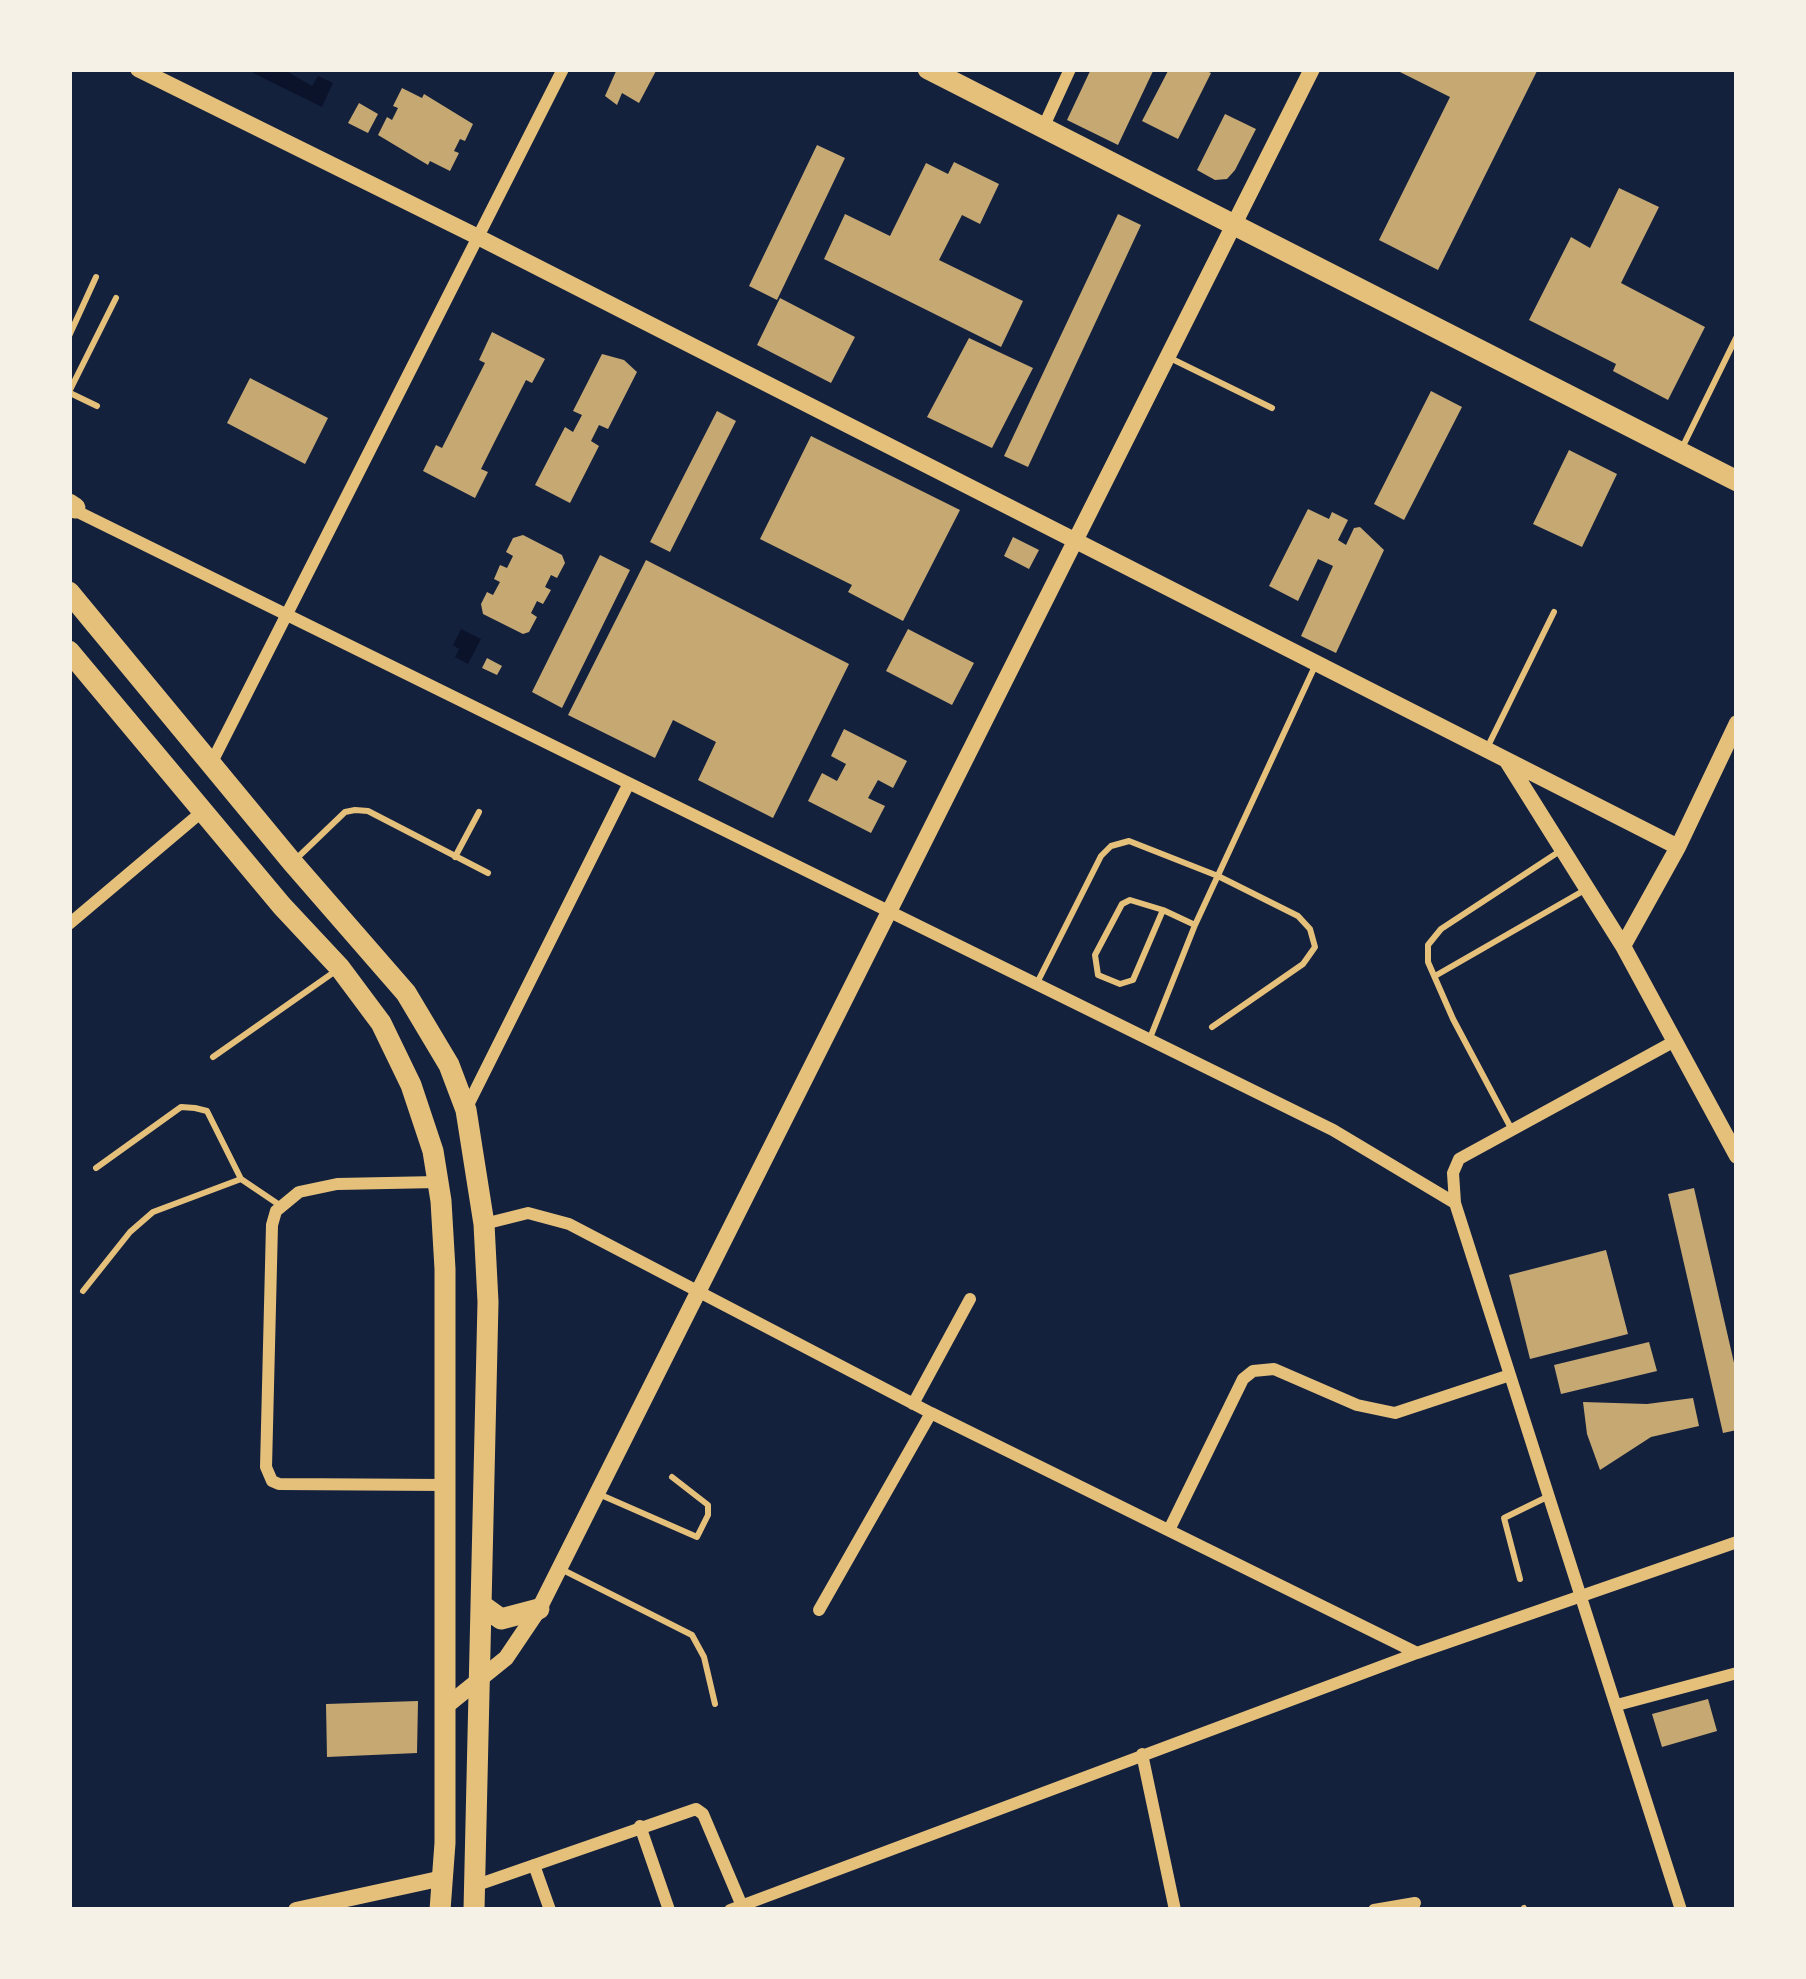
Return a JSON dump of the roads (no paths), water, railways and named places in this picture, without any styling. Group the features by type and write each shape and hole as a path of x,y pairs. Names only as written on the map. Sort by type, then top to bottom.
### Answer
{"main road":[{"path":"928,69 1737,481"},
{"path":"69,592 406,993 441,1048 466,1110 484,1224 488,1316 474,1910"},
{"path":"69,651 282,906 340,968 396,1050 424,1120 438,1182 445,1269 440,1910"},
{"path":"483,1606 501,1619 539,1609"}],"street":[{"path":"138,69 1678,847"},
{"path":"212,762 563,69"},
{"path":"1043,128 1070,69"},
{"path":"444,1708 517,1646 539,1609 1312,69"},
{"path":"71,507 885,913 1333,1130 1455,1203"},
{"path":"1623,946 1678,847 1737,723"},
{"path":"1506,760 1623,946 1737,1156"},
{"path":"466,1110 628,785"},
{"path":"69,924 204,810"},
{"path":"1673,1042 1459,1159 1453,1173 1455,1203 1681,1910"},
{"path":"438,1182 337,1184 298,1192 281,1206 272,1225 269,1476 279,1484 445,1484"},
{"path":"484,1224 514,1214 538,1214 613,1245 913,1404 1417,1652"},
{"path":"913,1404 970,1299"},
{"path":"1168,1530 1243,1379 1253,1371 1274,1369 1357,1405 1395,1413 1510,1375"},
{"path":"819,1610 931,1412"},
{"path":"477,1886 692,1809 700,1810 736,1908 1417,1652 1737,1542"},
{"path":"1617,1705 1737,1673"},
{"path":"1142,1754 1175,1910"},
{"path":"640,1826 669,1910"},
{"path":"534,1865 550,1910"},
{"path":"296,1910 443,1878"},
{"path":"1374,1910 1415,1903"}],"lane":[{"path":"69,336 96,277"},
{"path":"98,406 70,392 116,298"},
{"path":"1680,452 1737,336"},
{"path":"1167,356 1272,408"},
{"path":"1486,750 1554,612"},
{"path":"1149,1041 1195,925 1317,663"},
{"path":"292,862 345,812 355,810 368,812 488,873"},
{"path":"455,856 479,812"},
{"path":"1035,986 1101,856 1111,846 1129,841 1218,876 1298,916 1310,929 1315,947 1303,964 1212,1027"},
{"path":"1512,1131 1453,1019 1428,962 1428,945 1442,929 1560,850"},
{"path":"1435,976 1585,889"},
{"path":"1163,910 1133,980 1120,984 1098,974 1095,955 1123,904 1139,901 1163,910 1195,925"},
{"path":"213,1057 340,968"},
{"path":"96,1168 181,1107 195,1108 207,1112 242,1179 281,1206"},
{"path":"83,1291 130,1232 153,1212 242,1179"},
{"path":"598,1493 697,1537 708,1505 672,1478"},
{"path":"1520,1580 1504,1518 1549,1496"},
{"path":"560,1568 692,1635 701,1647 715,1704"}],"water":[{"path":"255,69 283,69 312,86 318,76 333,83 322,107 253,73"},
{"path":"461,629 481,639 468,664 455,657 459,649 453,645"}]}
